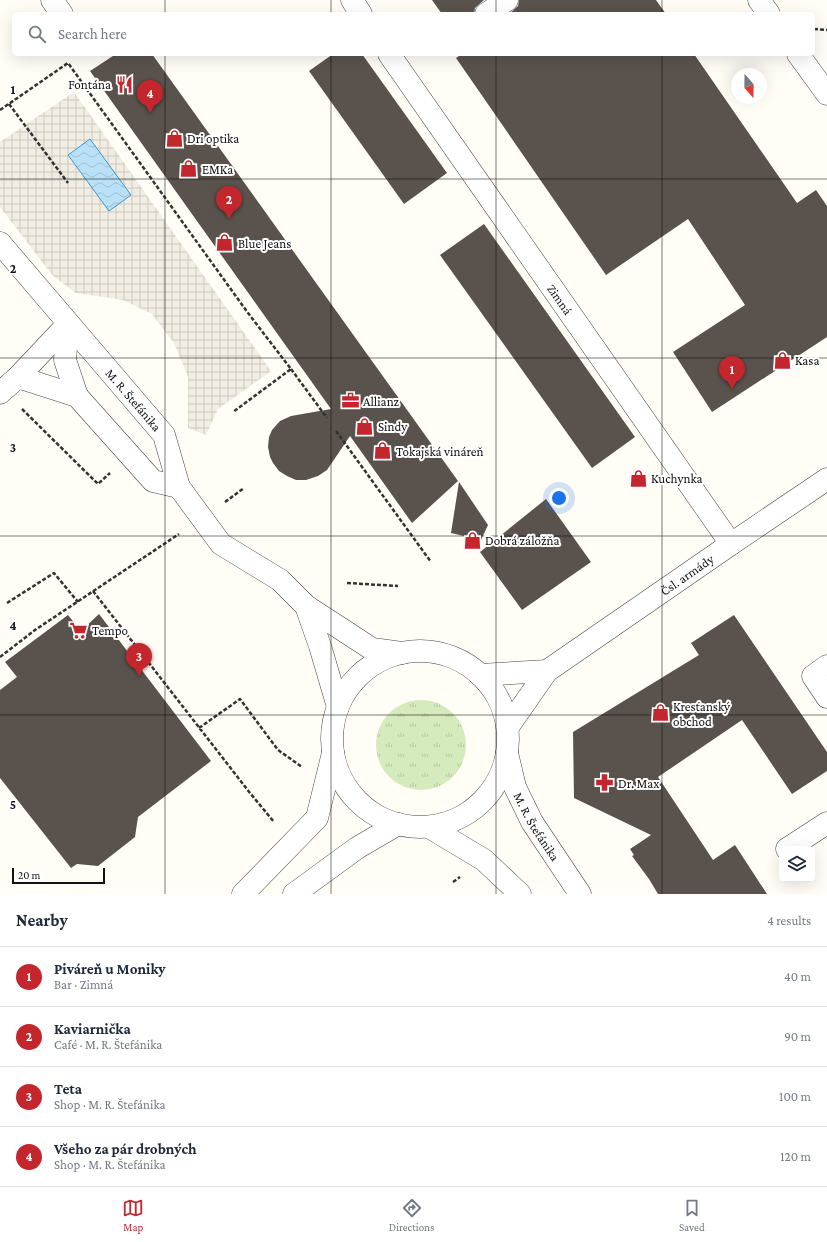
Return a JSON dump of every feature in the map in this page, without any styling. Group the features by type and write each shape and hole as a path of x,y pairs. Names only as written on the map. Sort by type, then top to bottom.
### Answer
{"street":[{"path":"52,0 61,12"},
{"path":"352,0 360,12"},
{"path":"489,12 507,0"},
{"path":"759,0 768,12"},
{"name":"Zimná","path":"390,56 731,544"},
{"path":"799,56 827,94"},
{"name":"M. R. Štefánika","path":"0,243 164,435 179,487 221,544 280,580 306,606"},
{"path":"7,387 68,324"},
{"path":"68,324 65,360 77,396 153,481 179,487"},
{"path":"7,387 77,396"},
{"name":"Čsl. armády","path":"547,671 731,544 827,480"},
{"path":"306,606 372,649 402,653 428,651 448,655 466,663 480,675 494,691 505,714 508,727 507,752 502,771 490,794 476,808 460,818 448,823 429,827 410,827 392,823 369,812 359,803 344,785 335,764 332,729 338,707 346,692 356,678 377,662 402,653"},
{"path":"306,606 320,646 338,707"},
{"path":"827,666 813,676 827,697"},
{"path":"480,675 547,671"},
{"path":"508,727 547,671"},
{"name":"M. R. Štefánika","path":"507,752 515,787 532,822 580,894"},
{"path":"243,894 317,818 333,753"},
{"path":"792,846 827,823"},
{"path":"294,894 357,848 398,824"},
{"path":"429,827 484,860 520,894"}],"path":[{"path":"815,29 827,30"},
{"path":"0,110 68,63 248,313 327,418"},
{"path":"9,104 68,183"},
{"path":"233,412 291,369"},
{"path":"7,387 35,422 98,484"},
{"path":"336,431 431,562"},
{"path":"223,504 244,488"},
{"path":"0,657 35,630 183,531"},
{"path":"7,603 54,573 78,602"},
{"path":"347,583 398,586"},
{"path":"93,591 276,825"},
{"path":"199,728 240,699 278,750 306,770"}],"green space":[{"path":"421,700 438,703 453,713 463,728 466,745 463,762 453,777 438,787 421,790 404,787 389,777 379,762 376,745 379,728 389,713 404,703"}],"shaded area":[{"path":"74,92 271,371 218,409 206,435 188,428 188,377 174,343 152,314 123,300 76,293 53,276 0,207 0,142"}],"water":[{"path":"90,139 131,195 109,211 68,155"}],"building":[{"path":"432,0 484,0 475,8 474,12 441,12"},
{"path":"519,0 656,0 665,12 511,12 518,6"},
{"path":"113,56 153,56 458,481 412,523 350,436 327,470 318,476 306,480 296,480 279,471 273,463 268,447 269,437 272,430 280,421 291,416 331,409 90,71"},
{"path":"330,56 363,56 447,173 404,204 309,71"},
{"path":"459,56 695,56 797,203 816,190 827,206 827,337 712,412 673,352 745,305 688,219 606,275 456,58"},
{"path":"484,224 635,437 592,468 440,255"},
{"path":"459,482 488,525 481,540 451,533"},
{"path":"546,499 591,562 522,610 480,552"},
{"path":"99,614 211,761 138,817 135,837 98,866 77,864 71,868 0,778 0,690 17,677 5,662 68,615 81,631"},
{"path":"734,615 827,752 827,771 792,794 742,720 658,777 713,860 735,845 767,894 658,894 632,856 634,855 630,849 651,835 574,798 573,732 699,655 691,643"}],"place":[{"name":"Fontána","path":"124,84"},
{"name":"Všeho za pár drobných","path":"150,113"},
{"name":"Dri optika","path":"174,138"},
{"name":"EMKa","path":"189,169"},
{"name":"Kaviarnička","path":"229,219"},
{"name":"Blue Jeans","path":"225,243"},
{"name":"Kasa","path":"782,360"},
{"name":"Piváreň u Moniky","path":"732,389"},
{"name":"Allianz","path":"350,401"},
{"name":"Sindy","path":"365,426"},
{"name":"Tokajská vináreň","path":"383,451"},
{"name":"Kuchynka","path":"638,478"},
{"name":"Dobrá záložňa","path":"472,540"},
{"name":"Tempo","path":"79,630"},
{"name":"Teta","path":"139,676"},
{"name":"Kresťanský obchod","path":"660,713"},
{"name":"Dr. Max","path":"605,783"}]}
